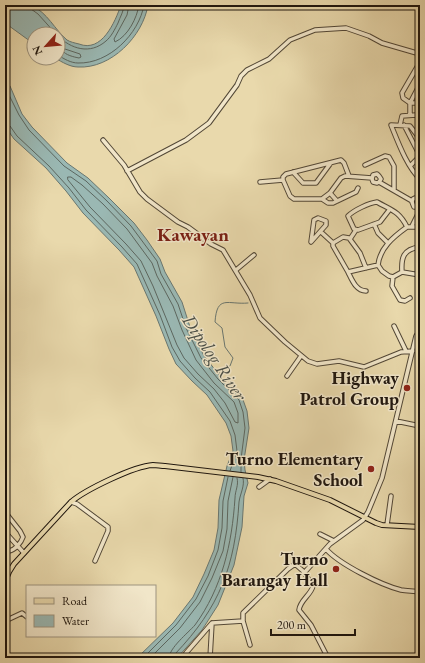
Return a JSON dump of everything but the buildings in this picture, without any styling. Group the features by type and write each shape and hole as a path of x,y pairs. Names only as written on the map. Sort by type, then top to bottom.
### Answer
{"main road":[{"path":"5,621 5,588 9,572 24,553 71,502 78,495 90,488 152,465 270,479 330,500 376,523 420,527"}],"street":[{"path":"127,171 186,140 209,123 237,85 241,76 247,70 269,59 290,40 314,30 346,28 369,36 382,43 420,54"},
{"path":"420,62 402,93 403,98 410,103 420,103"},
{"path":"410,115 410,103 420,84"},
{"path":"410,166 420,156 402,125 401,117 418,115 420,117"},
{"path":"420,139 410,126 391,125 410,166 420,179"},
{"path":"103,140 124,165 140,192 147,199 178,222 188,227 211,244 223,250 250,295 260,318 301,356 313,364 339,361 364,367 406,351 413,351"},
{"path":"365,165 385,156 389,157 394,166 394,190"},
{"path":"283,180 284,176 293,172 342,161 349,176"},
{"path":"293,172 303,183 314,184 318,181 330,164"},
{"path":"322,199 330,193 341,178 349,176 372,178 374,175 378,175 381,179 379,182"},
{"path":"372,178 374,183 379,182 412,201 412,205 414,207 420,205"},
{"path":"260,182 283,180"},
{"path":"283,180 290,196 294,199 322,199 330,203 356,192 358,188"},
{"path":"330,193 337,201"},
{"path":"412,201 415,198 420,200"},
{"path":"356,230 348,216 350,213 374,202 390,209 402,217 407,227"},
{"path":"350,239 356,230 374,224 382,219 390,209"},
{"path":"412,226 420,210"},
{"path":"318,218 324,219 326,222 321,232 311,242 314,220 318,218"},
{"path":"374,224 378,234 388,243"},
{"path":"420,228 412,226 407,227 388,243 380,253 378,265 386,275 393,277 402,272 420,275"},
{"path":"321,232 333,243 357,288 366,291"},
{"path":"333,243 346,237 350,239 360,253 366,268"},
{"path":"402,272 401,263 403,256 413,248 420,247"},
{"path":"236,270 254,255"},
{"path":"348,272 378,265"},
{"path":"393,277 392,286 400,300 405,301 410,298"},
{"path":"394,326 406,351"},
{"path":"304,573 326,548 366,518 382,478 416,336 420,330"},
{"path":"287,376 301,356"},
{"path":"396,421 420,426"},
{"path":"259,487 270,479"},
{"path":"388,525 391,496"},
{"path":"71,502 77,504 108,527 108,531 95,561"},
{"path":"5,512 22,534 22,540 12,551 5,548"},
{"path":"5,532 24,553"},
{"path":"320,534 334,541"},
{"path":"326,548 342,562 376,580 402,590 420,592"},
{"path":"250,645 243,622 243,613 292,565 297,565 314,587 299,606 298,610 311,625 328,658"},
{"path":"5,621 22,613 26,616"},
{"path":"186,653 212,623 243,622"},
{"path":"210,658 212,623"}],"water":[{"path":"23,4 30,5 42,12 55,26 26,26 26,38 5,23 5,5"},
{"path":"121,5 148,5 140,28 124,48 102,63 78,67 66,64 66,39 87,46 94,44 101,40 111,27"},
{"path":"5,80 10,86 22,114 32,127 67,163 88,178 109,198 134,223 147,240 160,259 165,272 182,302 190,327 204,356 221,377 242,397 247,411 249,428 244,460 248,483 244,496 242,527 234,565 218,605 202,630 177,658 137,658 173,623 193,597 204,574 214,550 218,528 219,500 227,466 233,451 231,436 226,423 207,395 176,364 134,267 83,213 46,168 14,139 5,126"}],"waterway":[{"name":"Dipolog River","path":"218,374 230,366 233,358 225,347 222,328 215,322 218,308 221,304 225,303 248,303"}],"place":[{"name":"Highway Patrol Group","path":"407,388"},
{"name":"Turno Elementary School","path":"371,469"},
{"name":"Turno Barangay Hall","path":"336,569"}],"district":[{"name":"Kawayan","path":"193,234"}]}
